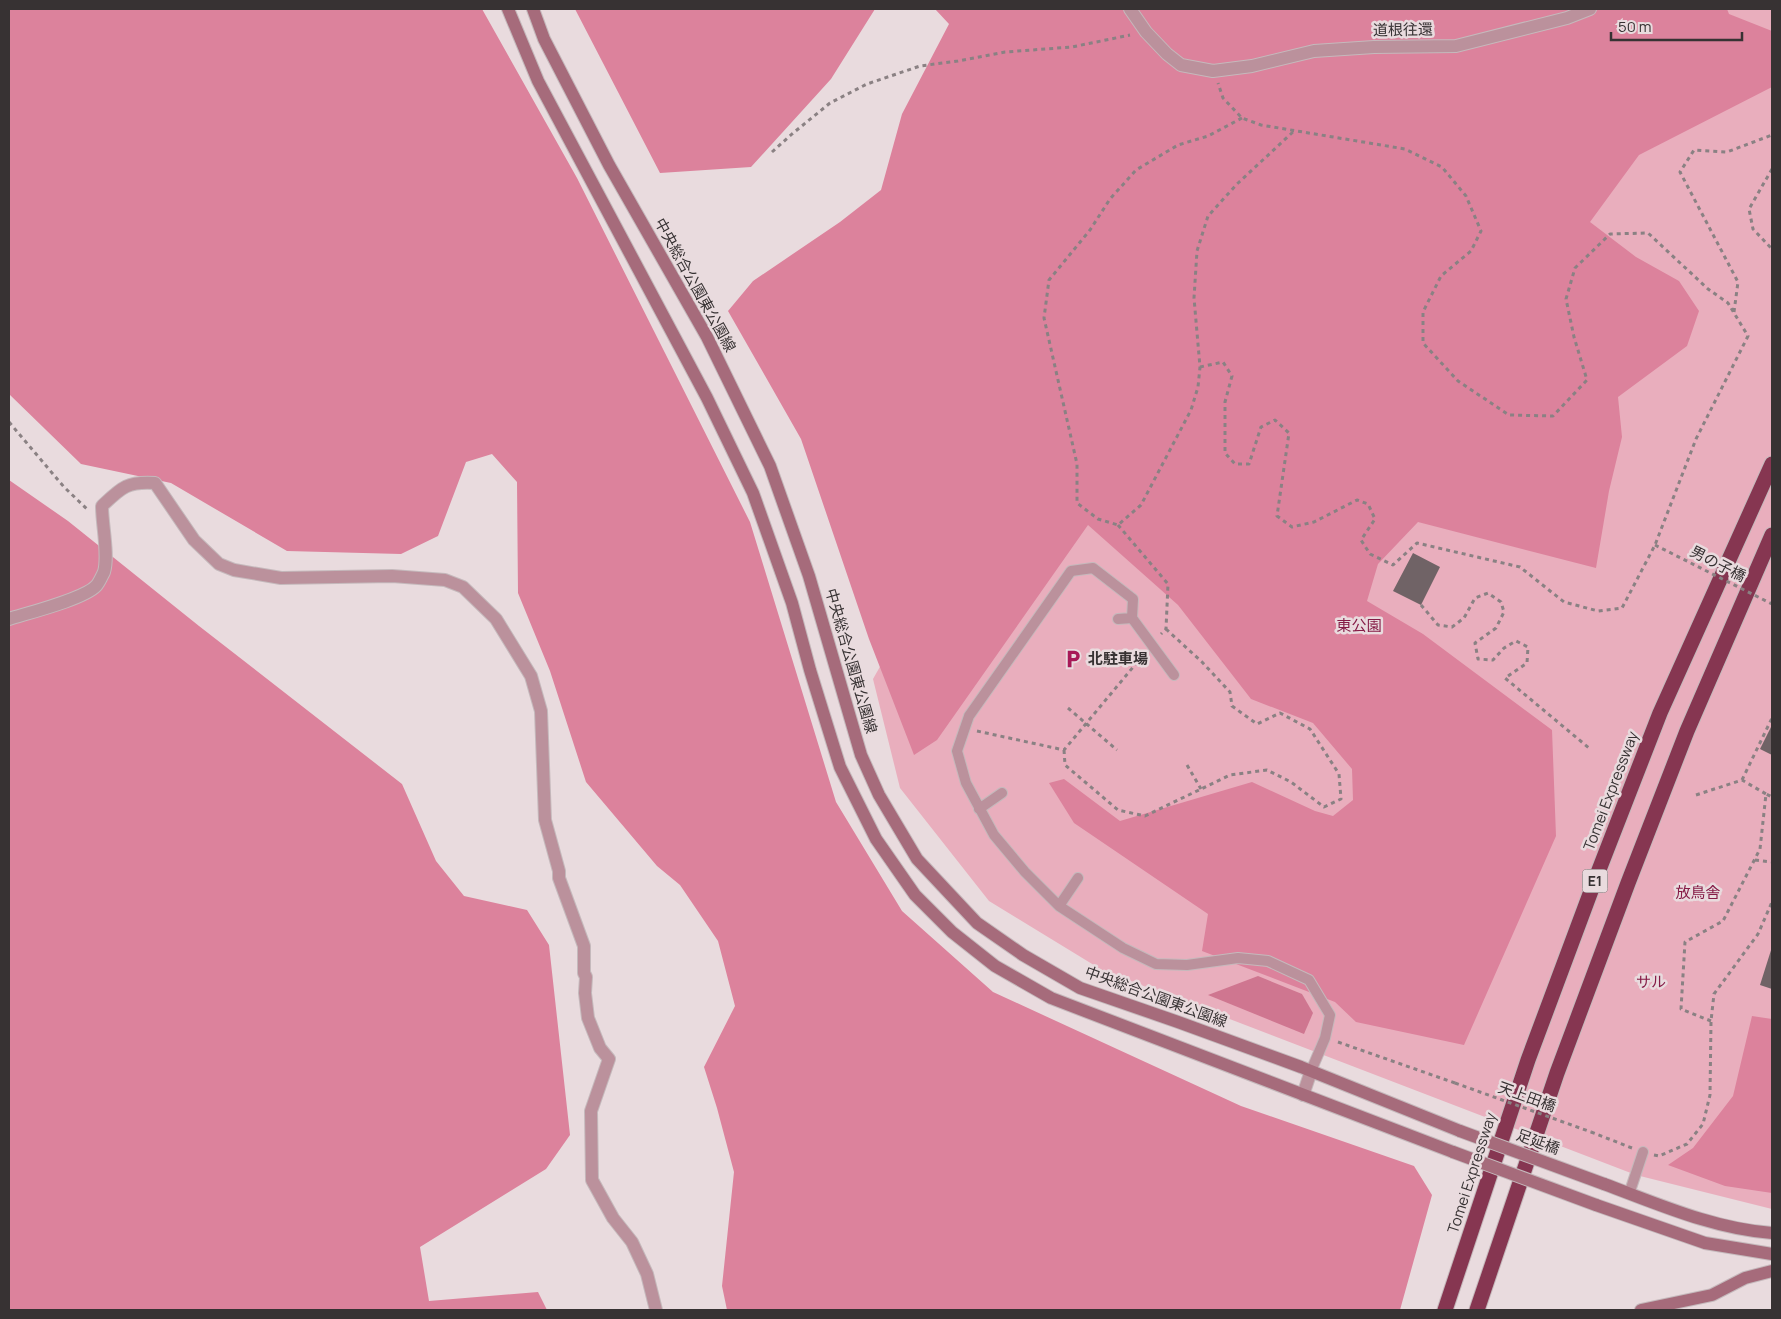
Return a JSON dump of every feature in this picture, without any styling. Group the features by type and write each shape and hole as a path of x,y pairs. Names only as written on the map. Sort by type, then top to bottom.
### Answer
{"highway":[{"name":"Tomei Expressway","path":"1445,1310 1528,1060 1597,875 1660,713 1772,464"},
{"name":"E1","path":"1477,1310 1557,1073 1624,892 1687,731 1772,535"}],"street":[{"path":"508,9 538,81 707,398 753,494 792,603 810,670 840,767 876,839 915,895 952,932 995,966 1051,998 1657,1228 1705,1243 1772,1254"},
{"name":"中央総合公園東公園線","path":"534,9 544,39 583,115 609,165 707,337 770,466 809,576 861,756 879,795 917,859 977,923 1023,955 1080,988 1178,1022 1366,1093"},
{"path":"1130,9 1146,32"},
{"name":"道根往還","path":"1146,32 1167,54 1181,65 1213,71 1252,66 1314,51 1374,46 1456,46 1567,18 1590,9"},
{"path":"9,618 67,601 96,586 104,571 105,542 102,506 121,488 139,482 154,483 194,540 219,564 234,570 281,578 392,576 445,580 463,587 496,619 531,676 541,711 544,820 559,871 559,878 584,946 585,993 588,1018 600,1048 609,1059 591,1111 592,1180 613,1218 632,1242 647,1274 656,1310"},
{"path":"1303,1095 1311,1071"},
{"name":"足延橋","path":"1366,1093 1460,1131 1630,1194"},
{"path":"1630,1194 1682,1214 1717,1223 1772,1233"},
{"path":"1641,1310 1712,1296 1745,1278 1772,1271"}],"lane":[{"path":"1174,675 1132,618 1133,599 1093,568 1071,571 968,716 958,751 966,783 979,809 1000,843 1025,872 1059,906 1123,948 1156,964 1187,965 1238,958 1268,961 1309,980 1330,1015 1325,1038 1311,1071"},
{"path":"1118,619 1132,618"},
{"path":"979,809 1002,793"},
{"path":"1059,906 1078,878"},
{"path":"1630,1194 1643,1152"}],"path":[{"path":"772,152 830,103 866,84 920,66 958,62 1006,52 1072,47 1146,32"},
{"path":"1200,367 1223,362 1232,376 1225,402 1225,453 1235,464 1250,464 1261,427 1275,420 1289,433 1277,516 1292,527 1314,522 1357,500 1368,504 1375,519 1361,540 1370,554 1393,565 1417,543 1520,567 1564,602 1598,611 1622,608 1654,545 1696,440 1748,336 1728,303 1708,289 1648,233 1610,234 1575,268 1566,299 1574,337 1588,380 1553,416 1509,415 1458,382 1423,343 1424,312 1441,276 1471,251 1481,231 1466,196 1442,167 1405,150 1262,125 1242,118 1223,98 1213,71"},
{"path":"1166,629 1202,662 1230,692 1232,706 1257,724 1280,713 1310,729 1339,774 1341,798 1324,807 1291,782 1267,770 1230,775 1145,816 1118,810 1065,765 1064,750 1166,629 1168,584 1118,525 1098,519 1077,503 1077,464 1044,318 1050,280 1090,230 1110,199 1136,170 1178,145 1208,136 1242,118"},
{"path":"1118,525 1141,505 1191,410 1198,387 1200,367 1194,298 1197,251 1208,216 1238,184 1294,131"},
{"path":"1734,313 1738,282 1680,172 1694,150 1727,152 1772,136"},
{"path":"1772,169 1749,210 1753,229 1772,249"},
{"path":"9,422 64,487 102,523"},
{"name":"男の子橋","path":"1654,545 1772,604"},
{"path":"1421,605 1438,625 1452,627 1464,618 1475,598 1488,594 1501,602 1504,612 1496,628 1475,643 1478,659 1493,660 1504,648 1516,641 1528,647 1527,663 1505,678 1588,748"},
{"path":"1068,708 1117,750"},
{"path":"1696,795 1742,780 1772,718"},
{"path":"965,728 1064,750"},
{"path":"1186,765 1201,790"},
{"path":"1742,780 1772,796"},
{"path":"1710,1020 1680,1009 1685,942 1723,922 1760,849 1766,794"},
{"path":"1755,860 1772,862"},
{"name":"天上田橋","path":"1325,1038 1455,1083 1643,1152 1659,1156 1687,1144 1703,1124 1710,1095 1710,1020 1714,994 1758,934 1772,902"}],"green space":[{"path":"9,9 482,9 577,178 750,522 836,802 902,911 993,992 1241,1106 1414,1166 1432,1195 1400,1310 727,1310 722,1286 734,1172 704,1067 735,1006 718,941 680,885 657,866 586,782 550,671 518,593 517,482 492,454 466,462 438,536 401,554 287,551 171,483 81,464 9,394"},
{"path":"575,9 875,9 831,79 751,167 660,173"},
{"path":"935,9 1727,9 1729,14 1772,31 1772,87 1639,155 1590,222 1636,257 1679,281 1699,311 1687,346 1618,397 1622,437 1609,491 1596,568 1418,522 1378,564 1367,601 1423,634 1552,730 1556,836 1464,1045 1356,1022 1335,1002 1202,951 1208,914 1074,823 1049,783 1064,779 1120,821 1252,782 1315,811 1333,816 1353,800 1352,769 1313,723 1251,699 1178,605 1088,525 937,740 914,755 869,639 801,439 728,311 753,281 840,222 881,190 902,114 949,24"},
{"name":"東公園","path":"1037,9 1772,9 1772,1209 1636,1175 1102,970 989,901 900,788 873,679 958,529"},
{"path":"9,480 68,521 402,784 436,861 464,896 527,910 549,945 570,1135 546,1169 420,1247 429,1301 538,1292 547,1310 9,1310"},
{"path":"1752,1016 1772,1019 1772,1193 1725,1186 1668,1165 1693,1148 1733,1096"}],"shaded area":[{"path":"1258,976 1302,994 1313,1013 1304,1034 1208,995"}],"building":[{"path":"1413,553 1440,567 1421,605 1393,591"},
{"path":"1772,725 1772,755 1760,749"},
{"path":"1772,947 1772,989 1760,985"}],"place":[{"name":"北駐車場","path":"1073,659"}],"park label":[{"name":"放鳥舎","path":"1698,893"},
{"name":"サル","path":"1651,982"}]}
